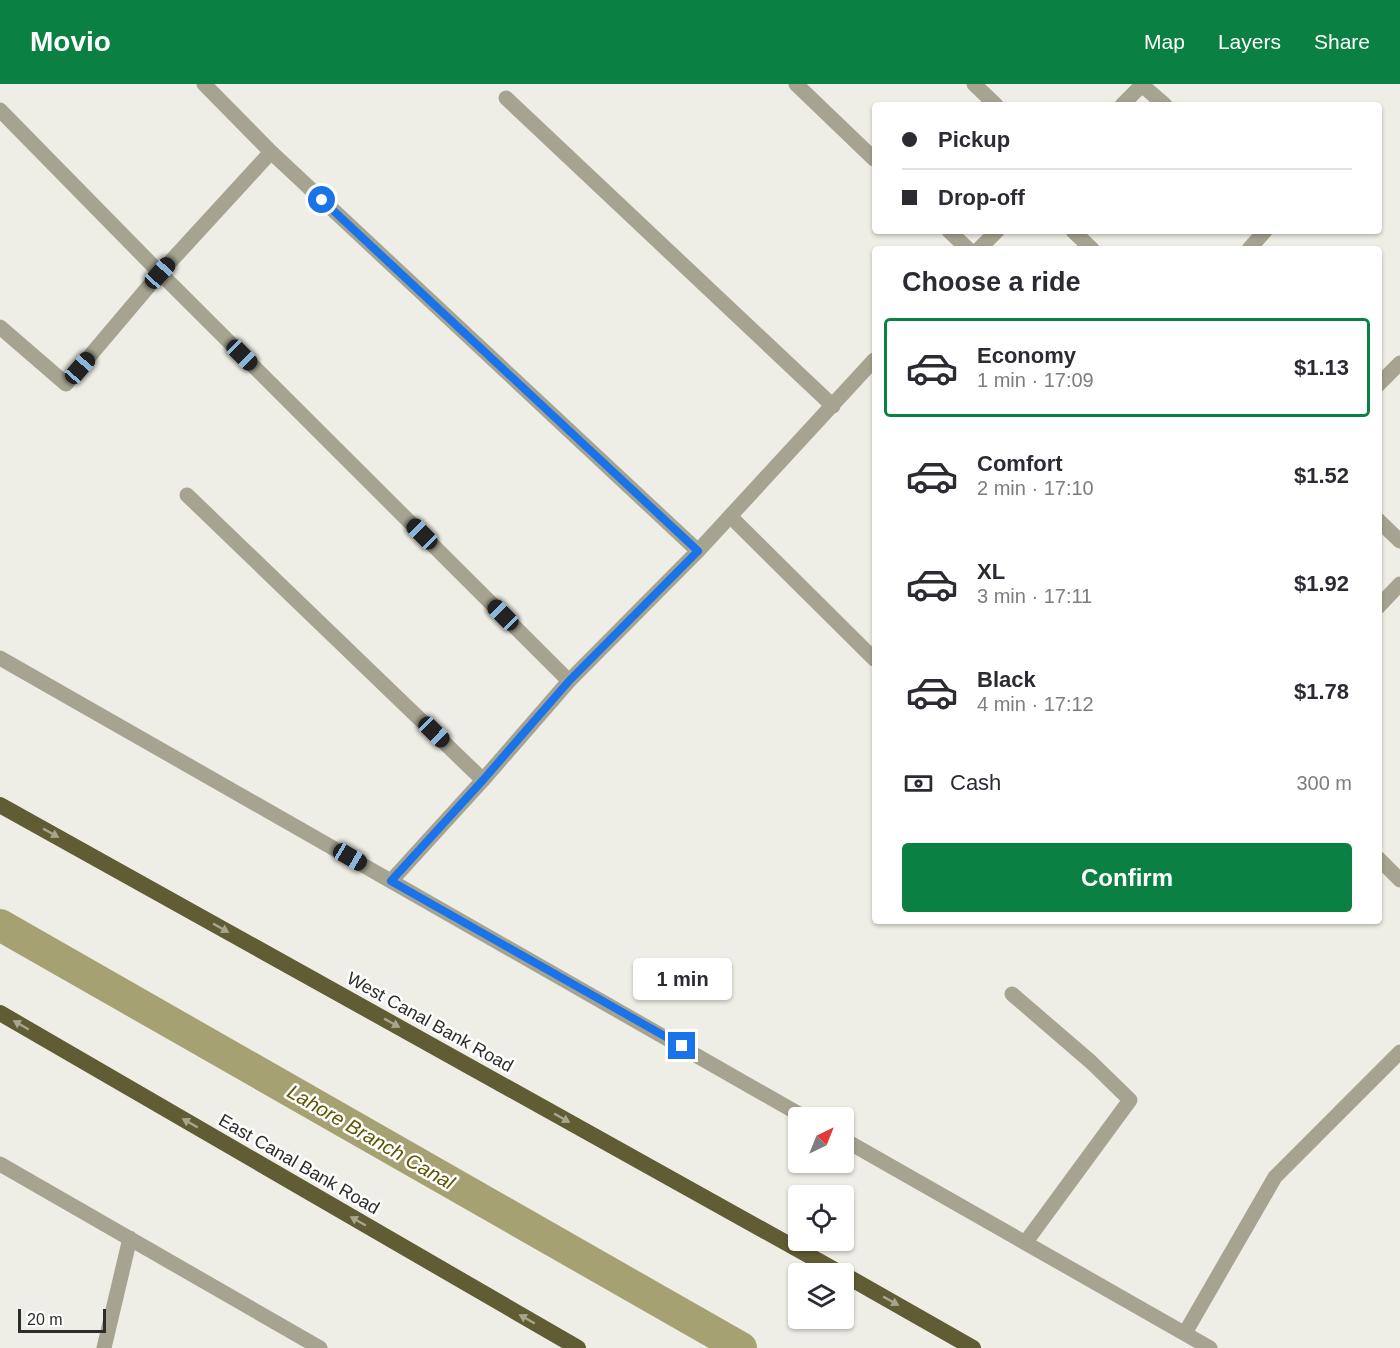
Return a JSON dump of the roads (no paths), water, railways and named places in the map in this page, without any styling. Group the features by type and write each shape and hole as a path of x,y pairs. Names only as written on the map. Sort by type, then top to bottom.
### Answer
{"highway":[{"name":"West Canal Bank Road","path":"0,805 822,1263"},
{"name":"East Canal Bank Road","path":"0,1013 578,1348"},
{"name":"West Canal Bank Road","path":"854,1281 940,1328"},
{"path":"940,1328 974,1348"},
{"path":"940,1328 981,1348"}],"street":[{"path":"204,84 271,152 698,551"},
{"path":"796,84 872,157"},
{"path":"974,84 993,102"},
{"path":"1125,102 1143,84 1162,102"},
{"path":"507,98 833,406"},
{"path":"0,110 569,681"},
{"path":"0,327 66,384 160,273 271,152"},
{"path":"952,234 965,246"},
{"path":"982,246 994,234"},
{"path":"1076,234 1089,246"},
{"path":"1252,246 1262,234"},
{"path":"391,881 569,681 698,551 872,362"},
{"path":"1382,381 1400,363"},
{"path":"188,495 483,780"},
{"path":"730,516 872,657"},
{"path":"1382,524 1400,541"},
{"path":"1382,604 1400,584"},
{"path":"0,658 788,1108"},
{"path":"1382,862 1400,880"},
{"path":"1012,994 1091,1062 1130,1100 1026,1243"},
{"path":"1185,1333 1275,1177 1400,1052"},
{"path":"854,1144 1210,1348"},
{"path":"0,1164 320,1348"},
{"path":"104,1348 130,1238"}],"waterway":[{"name":"Lahore Branch Canal","path":"0,925 741,1348"}]}
